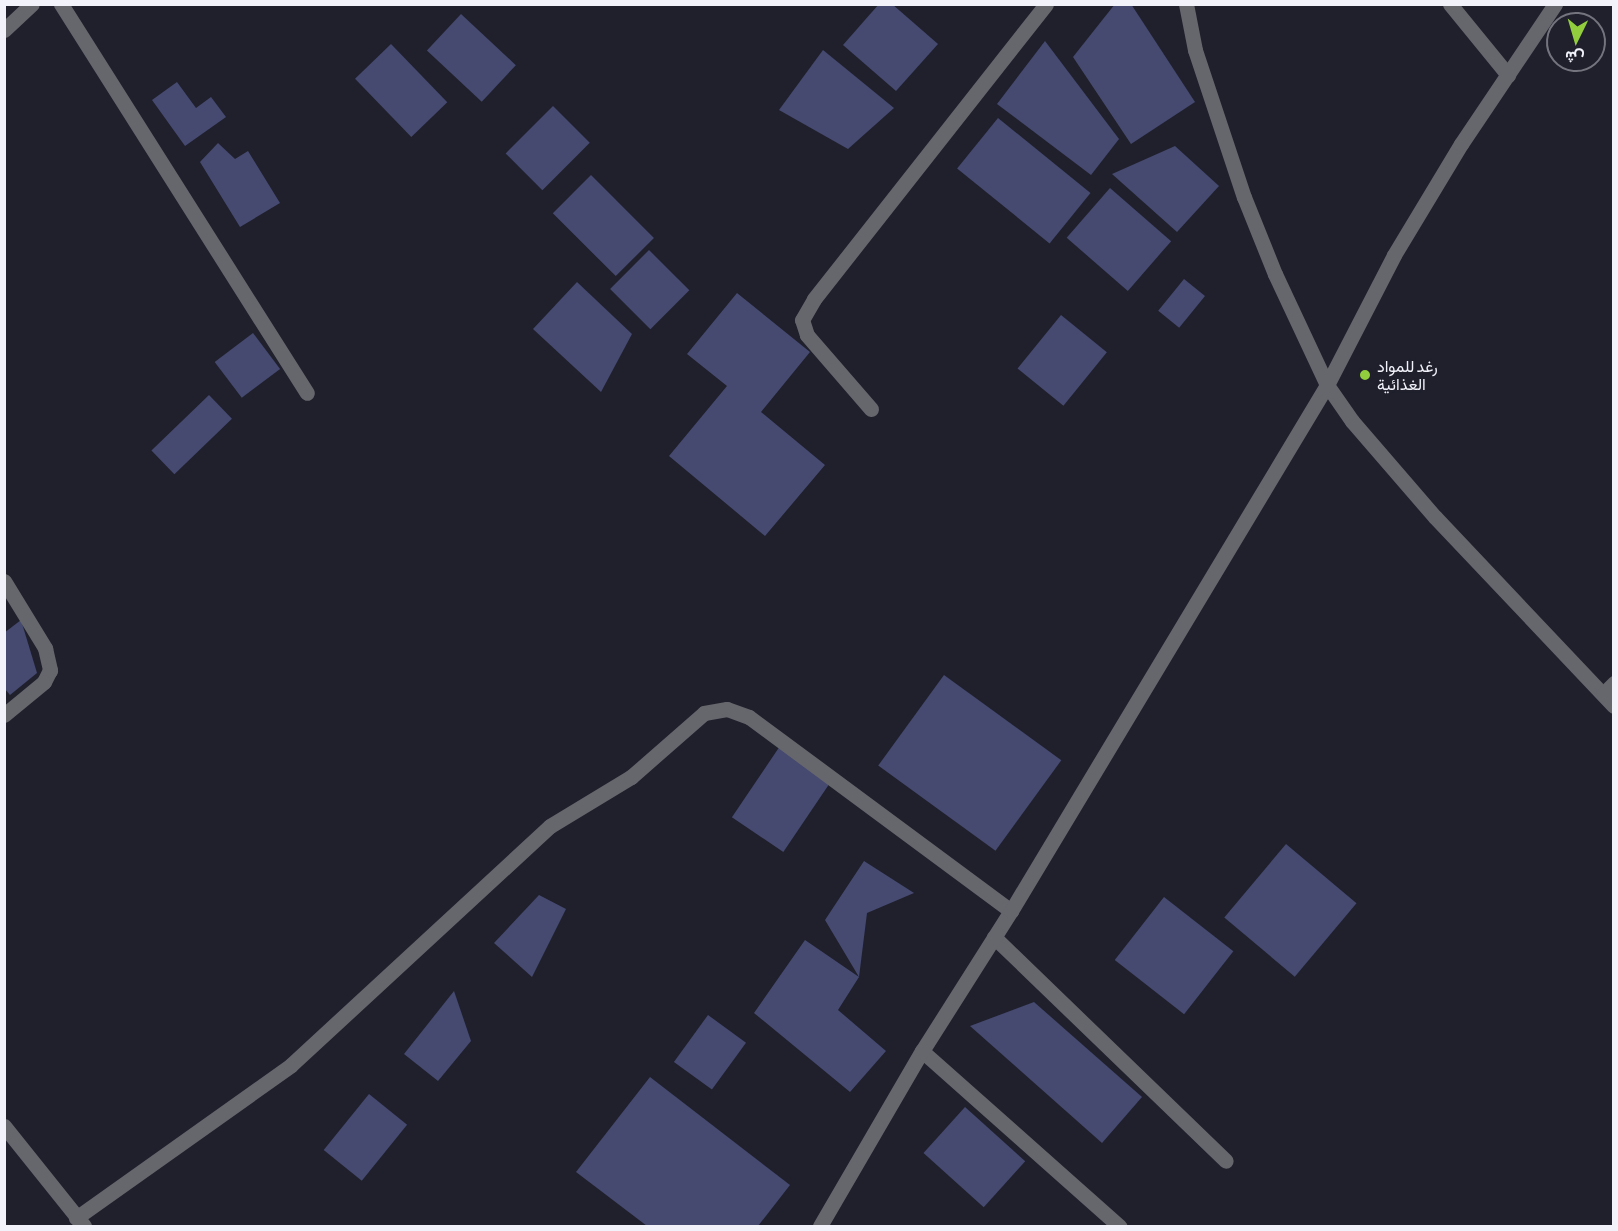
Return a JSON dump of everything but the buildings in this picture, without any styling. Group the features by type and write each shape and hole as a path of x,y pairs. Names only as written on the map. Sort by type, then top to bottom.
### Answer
{"street":[{"path":"4,30 32,4"},
{"path":"61,4 307,393"},
{"path":"871,409 807,335 802,320 814,299 1046,4"},
{"path":"1186,4 1202,72 1244,197 1275,274 1328,385 1352,421 1428,509 1608,689 1614,706"},
{"path":"1450,4 1508,75"},
{"path":"820,1227 922,1051 1011,911 1328,385 1394,255 1555,4"},
{"path":"4,581 45,648 50,670 44,682 4,715"},
{"path":"4,1126 80,1222 291,1065 550,826 631,777 704,714 727,710 749,717 1011,911"},
{"path":"994,937 1226,1161"},
{"path":"922,1051 1119,1227"}],"place":[{"name":"رغد للمواد الغذائية","path":"1365,375"}]}
